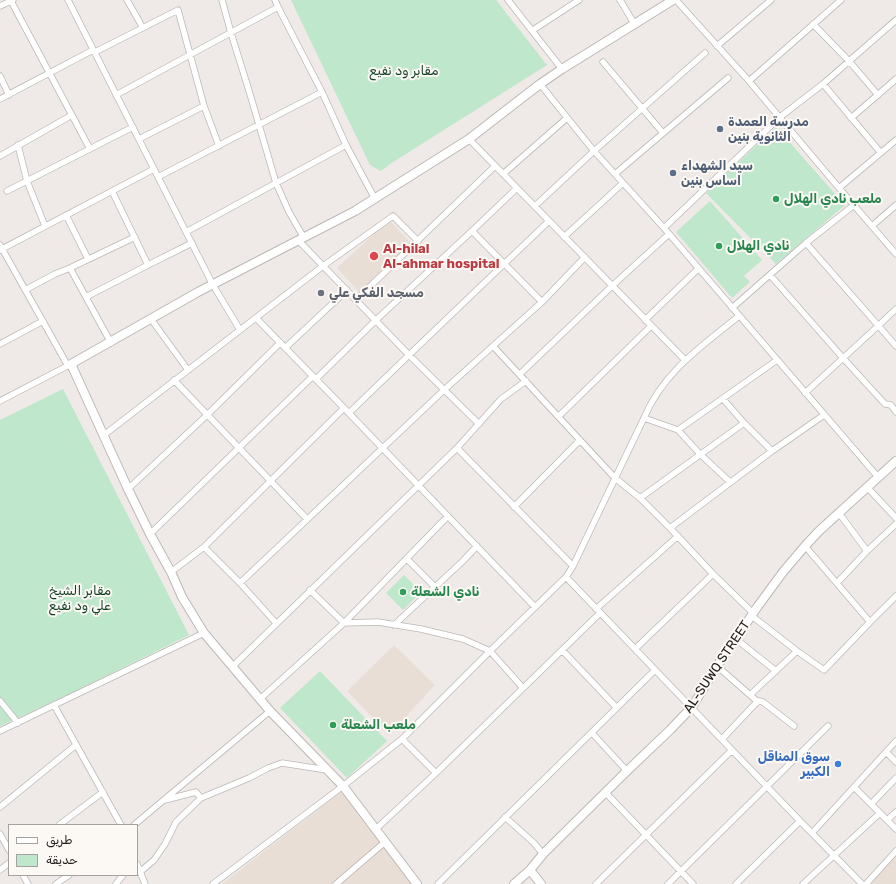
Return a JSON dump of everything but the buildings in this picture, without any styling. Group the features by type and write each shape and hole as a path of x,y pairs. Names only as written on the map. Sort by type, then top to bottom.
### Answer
{"street":[{"path":"0,6 12,0 49,74 90,149"},
{"path":"68,0 213,284 240,330"},
{"path":"127,0 143,28"},
{"path":"222,0 276,183 301,239 323,266 478,424"},
{"path":"275,0 322,92 346,145 375,199"},
{"path":"508,0 562,69"},
{"path":"533,30 579,0"},
{"path":"620,0 635,24"},
{"path":"0,401 111,343 213,284 355,211 469,139 540,84 562,69 674,0 749,81 896,254"},
{"path":"717,46 770,0"},
{"path":"749,81 841,0"},
{"path":"116,95 278,7"},
{"path":"0,100 94,51 178,10 204,106 219,146"},
{"path":"664,228 780,117 823,84 896,20"},
{"path":"813,24 849,61 878,95"},
{"path":"534,206 705,53"},
{"path":"603,62 663,132"},
{"path":"0,76 9,94"},
{"path":"615,174 728,78"},
{"path":"851,118 896,79"},
{"path":"540,84 594,151 664,228 878,477"},
{"path":"823,84 881,153"},
{"path":"158,177 322,92"},
{"path":"139,139 204,106"},
{"path":"0,156 72,115"},
{"path":"503,174 567,118"},
{"path":"7,191 133,127"},
{"path":"469,139 685,360"},
{"path":"839,188 896,140"},
{"path":"18,145 27,181 45,226"},
{"path":"186,232 346,145"},
{"path":"356,300 495,166"},
{"path":"154,169 1,248 70,365 150,534 171,572 182,597 204,633 270,711 343,786 417,884"},
{"path":"564,236 623,183"},
{"path":"150,534 239,448 517,188"},
{"path":"112,191 148,265"},
{"path":"732,308 806,243 854,205"},
{"path":"872,226 896,205"},
{"path":"66,215 88,259"},
{"path":"104,435 323,266 393,216 418,241"},
{"path":"349,413 549,221"},
{"path":"472,231 542,302"},
{"path":"520,374 669,234"},
{"path":"25,290 55,274 135,237"},
{"path":"86,297 192,243"},
{"path":"806,243 896,346"},
{"path":"240,583 444,390 542,302 584,258"},
{"path":"70,268 111,343"},
{"path":"645,320 698,269"},
{"path":"770,275 885,404 891,405 896,412"},
{"path":"128,489 283,345 347,290"},
{"path":"805,392 896,309"},
{"path":"213,884 343,786 402,738 566,577 573,566 649,406 664,383 685,360 739,316"},
{"path":"256,318 535,607"},
{"path":"151,319 188,370"},
{"path":"0,344 43,321"},
{"path":"559,416 651,326"},
{"path":"493,346 615,478 640,498 752,615 797,651 824,670 896,596"},
{"path":"678,430 777,360"},
{"path":"174,380 307,519"},
{"path":"232,667 418,486 456,448 501,399 526,381"},
{"path":"723,399 772,451"},
{"path":"171,572 204,547 344,408"},
{"path":"670,528 772,451 824,415"},
{"path":"644,418 678,430 700,454 730,482"},
{"path":"640,498 744,423"},
{"path":"514,507 580,440"},
{"path":"456,448 573,566"},
{"name":"AL-SUWQ STREET","path":"514,884 530,870 543,854 692,707 717,666 783,572 819,531 896,461"},
{"path":"867,487 896,518"},
{"path":"839,513 868,551"},
{"path":"260,699 344,623 448,516"},
{"path":"837,582 896,524"},
{"path":"376,829 436,773 562,650 598,611 678,536"},
{"path":"394,625 477,546"},
{"path":"805,546 870,622"},
{"path":"204,547 240,583 276,623"},
{"path":"407,559 435,587"},
{"path":"635,650 713,574"},
{"path":"566,577 862,884"},
{"path":"310,590 344,623 378,622 421,629 463,639 490,651 523,688"},
{"path":"0,731 204,633"},
{"path":"736,639 776,671"},
{"path":"562,650 617,708"},
{"path":"750,695 797,651"},
{"path":"717,666 758,702 763,702 794,726"},
{"path":"438,884 655,670"},
{"path":"0,701 18,723"},
{"path":"722,739 758,702"},
{"path":"54,705 120,824"},
{"path":"135,824 270,711"},
{"path":"668,884 828,726"},
{"path":"592,732 626,771"},
{"path":"402,738 436,773"},
{"path":"812,833 896,742"},
{"path":"0,807 76,745"},
{"path":"596,884 732,750"},
{"path":"886,752 896,762"},
{"path":"140,872 154,860 165,844 176,822 202,798 282,763 327,770"},
{"path":"872,804 896,778"},
{"path":"854,787 896,829"},
{"path":"60,824 103,792"},
{"path":"163,800 196,792 202,798"},
{"path":"605,792 693,884"},
{"path":"887,820 896,812"},
{"path":"803,884 880,813"},
{"path":"505,817 534,843 543,854"},
{"path":"736,884 800,821"},
{"path":"0,834 8,848"},
{"path":"336,884 385,842"},
{"path":"866,884 896,851"},
{"path":"0,870 8,864"},
{"path":"138,867 144,884"},
{"path":"530,870 540,883"},
{"path":"56,884 68,876"},
{"path":"116,884 122,876"}],"shaded area":[{"name":"Al-hilal Al-ahmar hospital","path":"389,220 411,243 359,292 337,268"},
{"path":"394,645 435,685 389,735 347,691"},
{"path":"342,791 412,884 222,884"},
{"path":"896,854 896,884 873,884 870,881"}],"green space":[{"name":"مقابر ود نفيع","path":"291,0 496,0 547,65 381,171 370,165"},
{"name":"ملعب نادي الهلال","path":"776,127 845,205 776,264 706,193"},
{"name":"نادي الهلال","path":"710,201 762,260 744,276 750,282 732,298 676,232"},
{"name":"مقابر الشيخ علي ود نفيع","path":"63,389 189,635 61,698 0,726 0,420"},
{"name":"نادي الشعلة","path":"404,575 421,592 403,610 386,593"},
{"name":"ملعب الشعلة","path":"320,671 387,741 347,778 280,708"}],"place":[{"name":"مدرسة العمدة الثانوية بنين","path":"720,129"},
{"name":"سيد الشهداء اساس بنين","path":"673,173"},
{"name":"ملعب نادي الهلال","path":"776,199"},
{"name":"نادي الهلال","path":"719,246"},
{"name":"Al-hilal Al-ahmar hospital","path":"374,256"},
{"name":"مسجد الفكي علي","path":"321,293"},
{"name":"نادي الشعلة","path":"403,592"},
{"name":"ملعب الشعلة","path":"333,725"},
{"name":"سوق المناقل الكبير","path":"838,764"}]}
